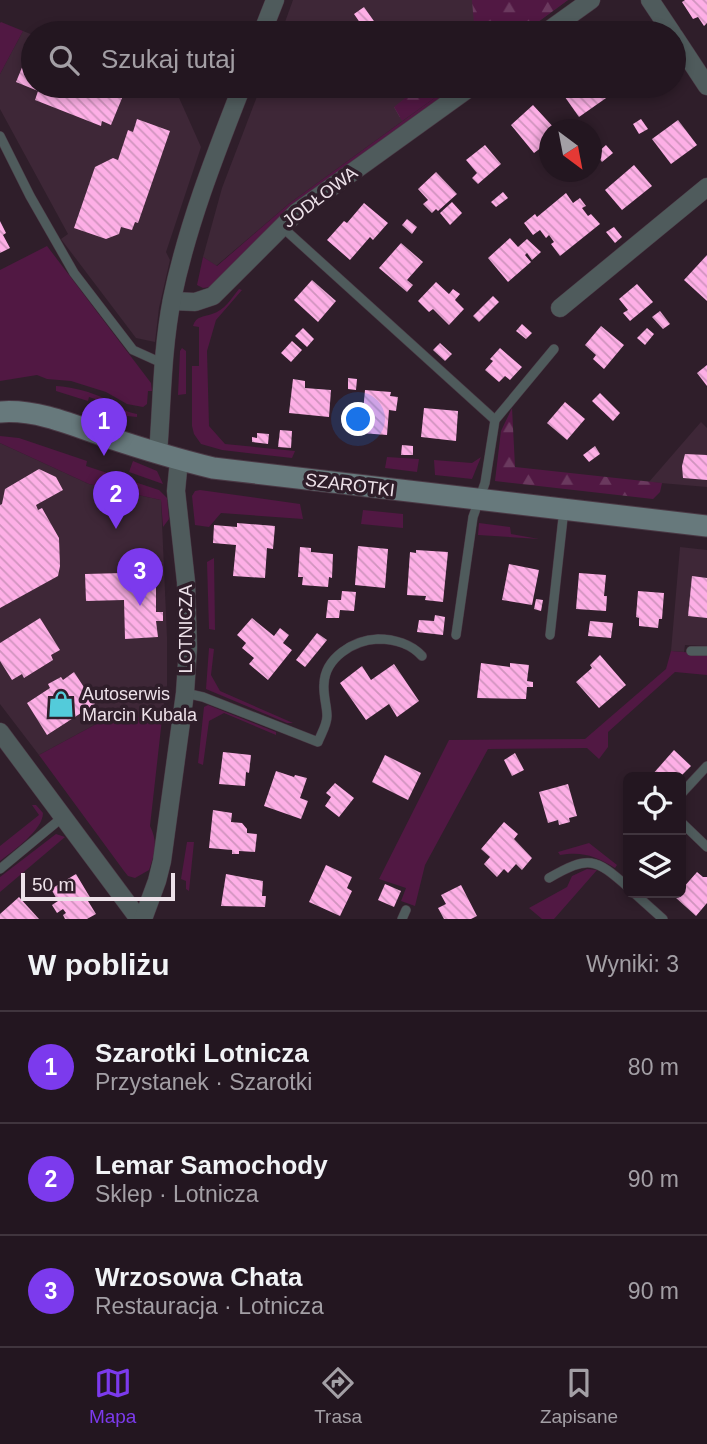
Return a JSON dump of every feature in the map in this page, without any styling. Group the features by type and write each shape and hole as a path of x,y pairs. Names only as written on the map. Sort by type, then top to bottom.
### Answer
{"street":[{"path":"267,21 275,0"},
{"path":"562,21 591,0"},
{"path":"650,0 664,21"},
{"path":"686,54 707,86"},
{"path":"158,454 164,364 172,301 197,209 238,98"},
{"name":"JODŁOWA","path":"172,301 195,302 213,296 281,226 456,98"},
{"path":"560,308 707,187"},
{"name":"SZAROTKI","path":"0,412 40,415 158,454 213,468 707,526"},
{"name":"LOTNICZA","path":"141,919 157,881 162,861 185,693 188,615 176,491 179,460"},
{"path":"0,732 141,919"}],"lane":[{"path":"0,136 30,196 74,273 133,350 164,364"},
{"path":"281,226 495,420"},
{"path":"456,635 473,517 485,482 495,420 554,349"},
{"path":"550,635 564,509"},
{"path":"185,693 197,695 318,742 327,718 324,693 326,671 339,654 359,643 376,639 394,640 410,646 422,656"},
{"path":"691,651 707,651"},
{"path":"686,789 707,766"},
{"path":"0,869 64,816"},
{"path":"686,827 707,847"},
{"path":"549,878 568,867 588,862 606,867 623,882"},
{"path":"640,898 663,919"}],"shaded area":[{"path":"293,0 568,0 539,21 285,21"},
{"path":"21,35 21,98 179,98 201,147 166,252 170,260 159,308 155,342 136,338 61,239 68,234 0,109 0,74"},
{"path":"256,98 434,98 290,203 216,266 203,257 222,188"},
{"path":"701,422 707,428 707,487 649,482"},
{"path":"0,443 89,484 161,500 167,637 167,685 162,719 113,715 39,755 0,704"},
{"path":"680,547 707,550 707,646 685,645 684,652 671,651"}],"green space":[{"path":"472,0 568,0 539,21 474,21"},
{"path":"0,23 21,30 21,35 0,74"},
{"path":"405,98 434,98 402,121 394,107"},
{"path":"434,98 443,98 211,287 203,288 197,285 203,257 217,266 290,203"},
{"path":"47,246 151,383 152,391 148,391 147,404 143,407 127,404 106,392 71,381 47,379 37,375 0,381 0,270"},
{"path":"239,289 242,290 216,320 207,351 209,426 225,444 295,451 292,458 222,450 201,444 194,434 192,366 199,366 199,327 193,326 198,319 224,307"},
{"path":"182,348 186,351 186,394 178,395 180,351"},
{"path":"56,386 94,394 137,414 137,417 103,408 104,402 89,397 88,401 56,391"},
{"path":"512,408 515,467 662,483 660,492 653,499 495,481 501,431"},
{"path":"0,436 19,438 87,461 86,466 159,490 167,498 169,519 163,527 161,500 89,484 0,443"},
{"path":"387,457 419,459 417,472 385,468"},
{"path":"481,457 472,479 435,475 434,460 472,463"},
{"path":"133,461 157,471 163,484 129,472"},
{"path":"195,491 300,504 303,519 221,513 209,527 195,525 192,496"},
{"path":"363,510 403,514 403,528 361,524"},
{"path":"479,523 510,527 511,534 539,539 478,535"},
{"path":"214,558 215,630 209,629 207,562"},
{"path":"209,648 214,649 211,675 220,691 293,723 287,723 206,689"},
{"path":"671,651 707,654 707,675 675,672 608,732 608,747 599,759 587,748 488,749 425,865 415,906 401,901 406,888 379,879 449,740 585,739 666,669"},
{"path":"208,705 276,732 276,735 224,713 209,721 203,765 198,763 204,707"},
{"path":"113,715 162,719 150,826 155,842 154,853 149,870 135,878 124,871 39,755"},
{"path":"32,805 36,805 43,813 42,820 26,840 0,861 0,846 39,815"},
{"path":"56,834 65,837 0,892 0,877"},
{"path":"187,842 194,842 189,891 186,889 186,881 181,879"},
{"path":"589,843 617,865 615,868 589,856 560,855 558,852"},
{"path":"587,869 597,870 554,919 542,919 529,908 567,887 572,876"}],"building":[{"path":"707,0 707,23 704,26 698,17 693,19 682,2"},
{"path":"364,7 374,21 359,21 354,14"},
{"path":"21,70 21,84 16,82"},
{"path":"122,98 111,125 102,121 101,126 35,100"},
{"path":"566,98 606,98 579,117"},
{"path":"533,105 546,119 539,119 539,149 534,153 511,125"},
{"path":"137,119 170,131 138,223 135,222 132,230 121,227 119,234 106,239 74,228 95,167 113,158 118,160 128,130 133,132"},
{"path":"641,119 648,129 639,134 633,124"},
{"path":"678,120 697,145 671,164 652,139"},
{"path":"485,145 501,164 478,184 472,178 477,173 466,160"},
{"path":"606,145 613,153 602,162 602,149"},
{"path":"634,165 652,186 622,210 605,190"},
{"path":"436,172 457,194 432,213 423,204 428,200 418,189"},
{"path":"503,192 508,198 496,207 491,202"},
{"path":"566,193 573,203 580,198 586,206 582,208 588,216 591,214 600,224 560,256 551,244 554,242 549,235 546,238 540,230 533,235 524,223 535,214 537,217"},
{"path":"452,202 462,213 450,225 440,213"},
{"path":"364,203 388,223 373,240 370,237 350,260 327,240 344,221 347,223"},
{"path":"407,219 417,227 412,234 402,225"},
{"path":"0,221 10,248 0,253"},
{"path":"614,227 622,237 615,243 606,232"},
{"path":"510,238 518,247 527,239 541,252 532,260 527,253 525,255 531,262 508,282 488,258"},
{"path":"401,243 423,262 407,280 413,285 407,292 379,268"},
{"path":"707,255 707,301 684,280"},
{"path":"312,280 336,301 318,322 294,300"},
{"path":"436,282 449,294 453,289 460,294 455,300 464,309 449,325 433,309 429,312 418,301"},
{"path":"637,284 653,302 630,321 623,313 628,310 619,299"},
{"path":"493,296 499,302 479,322 473,316"},
{"path":"660,311 670,324 663,329 652,317"},
{"path":"522,324 532,333 526,339 516,331"},
{"path":"601,326 624,345 604,369 593,359 596,355 585,345"},
{"path":"303,328 314,339 307,347 295,336"},
{"path":"647,328 654,334 645,345 637,338"},
{"path":"292,341 302,350 291,362 281,353"},
{"path":"440,343 452,354 445,361 433,350"},
{"path":"500,348 522,367 510,380 505,376 499,382 485,370"},
{"path":"707,365 707,386 697,373"},
{"path":"348,378 357,379 356,390 348,389"},
{"path":"293,379 305,381 305,388 331,390 329,417 289,413"},
{"path":"365,390 391,392 390,396 398,397 396,411 389,410 387,435 361,433"},
{"path":"600,393 620,413 613,421 592,401"},
{"path":"565,402 585,419 567,440 547,423"},
{"path":"424,408 458,411 456,441 421,437"},
{"path":"280,430 292,431 291,448 278,447"},
{"path":"257,433 269,434 268,444 252,442 252,437 257,438"},
{"path":"402,445 413,446 413,455 401,455"},
{"path":"595,446 600,454 589,462 583,455"},
{"path":"685,454 707,455 707,480 683,478"},
{"path":"39,469 56,477 63,490 36,505 38,510 42,508 59,538 58,576 0,608 0,505 5,489"},
{"path":"237,523 275,526 273,549 267,548 265,578 233,576 236,545 213,543 214,525 237,527"},
{"path":"358,546 388,549 385,588 355,585"},
{"path":"300,547 311,548 311,552 333,554 332,578 329,577 328,587 302,585 303,577 298,577"},
{"path":"416,550 448,552 443,602 425,600 426,596 407,595 410,552 416,553"},
{"path":"509,564 539,570 532,605 502,600"},
{"path":"123,573 124,582 156,582 156,612 163,612 163,621 156,621 158,637 125,639 124,600 86,601 85,574"},
{"path":"579,573 606,575 606,611 576,609"},
{"path":"692,576 707,578 707,618 688,616"},
{"path":"342,591 356,592 354,611 340,610 339,618 326,618 328,600 341,600"},
{"path":"638,591 664,593 662,619 659,619 658,628 639,626 639,618 636,617"},
{"path":"536,599 543,600 541,611 534,609"},
{"path":"435,615 445,617 443,635 417,632 419,620 434,621"},
{"path":"40,618 60,650 51,655 53,660 24,678 22,674 12,680 0,661 0,643"},
{"path":"252,618 274,636 280,628 289,635 283,643 292,650 268,680 249,664 254,658 242,648 246,643 237,635"},
{"path":"590,621 613,623 611,638 588,636"},
{"path":"317,633 327,640 305,667 296,660"},
{"path":"600,655 626,685 599,708 576,682 592,668 590,665"},
{"path":"481,663 510,667 510,663 529,665 527,681 533,682 533,687 527,687 526,699 477,698"},
{"path":"394,664 419,701 397,717 389,704 366,720 340,683 362,666 371,680"},
{"name":"Autoserwis Marcin Kubala","path":"74,672 95,704 47,735 27,703 50,688 48,684 61,677 63,680"},
{"path":"674,750 691,766 685,772 655,772"},
{"path":"223,752 251,755 245,786 219,784"},
{"path":"515,753 524,770 512,776 504,760"},
{"path":"385,755 421,773 408,800 372,782"},
{"path":"276,771 307,778 300,798 308,801 301,819 264,806"},
{"path":"335,783 354,798 339,817 325,806 331,797 326,793"},
{"path":"568,784 577,816 569,818 570,822 559,825 558,820 548,823 539,792"},
{"path":"213,810 232,813 231,822 242,823 247,833 257,834 255,852 239,851 239,854 232,854 232,850 209,848"},
{"path":"504,822 518,834 514,839 532,858 522,870 516,864 508,873 504,869 497,877 484,864 490,857 481,849"},
{"path":"326,865 352,877 347,888 352,891 340,916 309,902"},
{"path":"697,872 707,877 707,903 696,916 676,898 686,898 686,884"},
{"path":"76,874 91,899 88,901 96,914 87,919 65,919 63,915 66,913 63,909 57,913 52,905 58,901 51,889"},
{"path":"226,874 263,881 262,896 266,896 265,907 221,906"},
{"path":"385,884 401,891 394,907 378,900"},
{"path":"461,885 477,916 471,919 444,919 438,908 446,904 441,895"},
{"path":"19,897 39,919 0,919 0,914"}],"place":[{"name":"Szarotki Lotnicza","path":"104,456"},
{"name":"Lemar Samochody","path":"116,529"},
{"name":"Wrzosowa Chata","path":"140,606"},
{"name":"Autoserwis Marcin Kubala","path":"61,704"}]}
